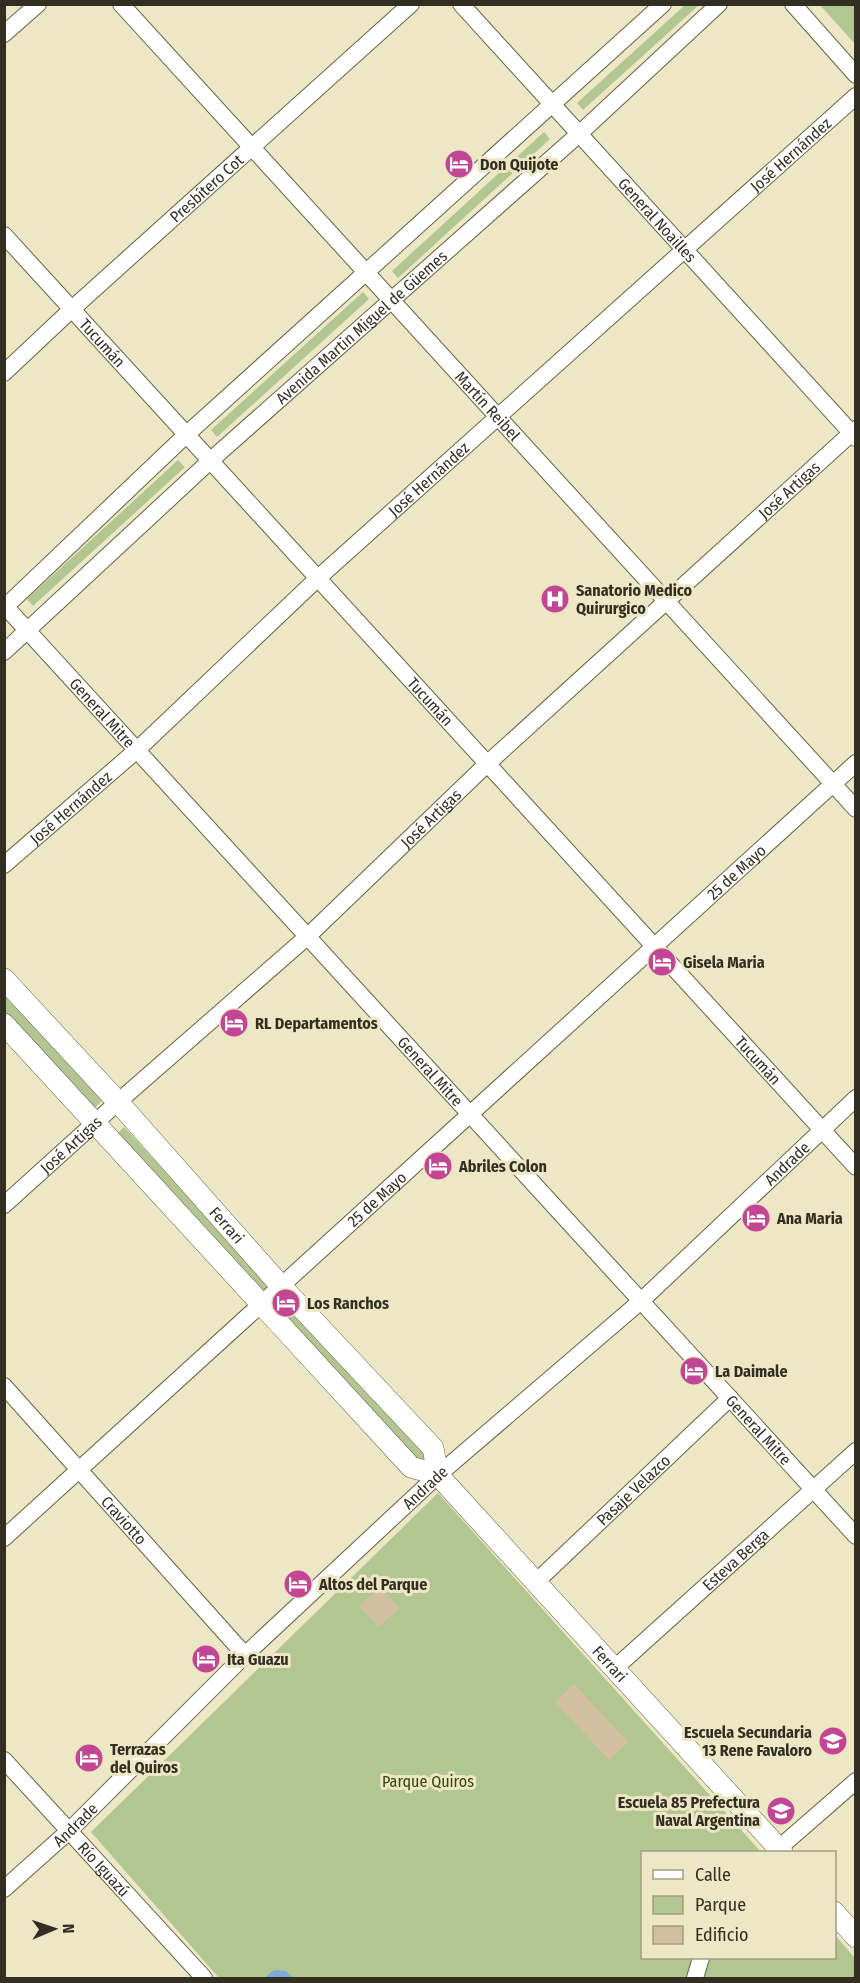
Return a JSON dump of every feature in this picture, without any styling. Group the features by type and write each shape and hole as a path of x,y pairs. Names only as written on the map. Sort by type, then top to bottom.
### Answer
{"main road":[{"name":"Ferrari","path":"4,979 118,1102 281,1286 433,1448 438,1475"},
{"name":"Ferrari","path":"4,1024 411,1467 438,1475 781,1850"},
{"path":"836,1914 855,1936"}],"street":[{"path":"4,34 38,4"},
{"name":"Martín Reibel","path":"121,4 855,809"},
{"name":"Presbítero Cot","path":"4,374 72,309 411,4"},
{"name":"General Noailles","path":"460,4 854,433"},
{"path":"5,607 187,434 367,274 663,4"},
{"name":"Avenida Martin Miguel de Güemes","path":"4,652 30,631 211,460 579,134 719,4"},
{"path":"793,4 855,75"},
{"name":"José Hernández","path":"4,865 138,749 318,578 855,96"},
{"name":"Tucumán","path":"4,235 855,1167"},
{"name":"José Artigas","path":"4,1205 308,936 487,764 854,433"},
{"name":"General Mitre","path":"5,607 30,631 138,749 855,1536"},
{"name":"25 de Mayo","path":"4,1538 855,763"},
{"name":"Andrade","path":"4,1889 69,1831 245,1655 438,1475 641,1301 855,1098"},
{"name":"Craviotto","path":"4,1386 245,1655"},
{"name":"Pasaje Velazco","path":"536,1582 730,1398"},
{"name":"Esteva Berga","path":"615,1668 855,1451"},
{"name":"Río Iguazú","path":"4,1760 204,1978"},
{"path":"781,1850 855,1781"},
{"path":"695,1978 701,1959"}],"green space":[{"path":"685,5 699,5 583,110 577,103"},
{"path":"820,5 855,5 855,44"},
{"path":"544,132 550,139 398,278 392,271"},
{"path":"363,292 369,299 217,437 211,430"},
{"path":"178,460 185,467 33,606 27,599"},
{"path":"5,993 103,1100 93,1109 5,1012"},
{"path":"124,1127 269,1285 260,1294 115,1136"},
{"path":"289,1305 434,1463 424,1472 280,1314"},
{"name":"Parque Quiros","path":"438,1493 760,1851 641,1851 641,1959 836,1959 836,1936 855,1958 855,1978 219,1978 91,1832"}],"water":[{"path":"275,1970 286,1971 293,1978 265,1978"}],"building":[{"path":"380,1587 400,1608 378,1627 359,1606"},
{"path":"574,1684 628,1742 609,1760 555,1702"}],"place":[{"name":"Don Quijote","path":"459,164"},
{"name":"Sanatorio Medico Quirurgico","path":"555,599"},
{"name":"Gisela Maria","path":"662,962"},
{"name":"RL Departamentos","path":"234,1023"},
{"name":"Abriles Colon","path":"438,1166"},
{"name":"Ana Maria","path":"756,1218"},
{"name":"Los Ranchos","path":"286,1303"},
{"name":"La Daimale","path":"694,1371"},
{"name":"Altos del Parque","path":"298,1584"},
{"name":"Ita Guazu","path":"206,1659"},
{"name":"Escuela Secundaria 13 Rene Favaloro","path":"833,1741"},
{"name":"Terrazas del Quiros","path":"89,1758"},
{"name":"Escuela 85 Prefectura Naval Argentina","path":"781,1811"}]}
